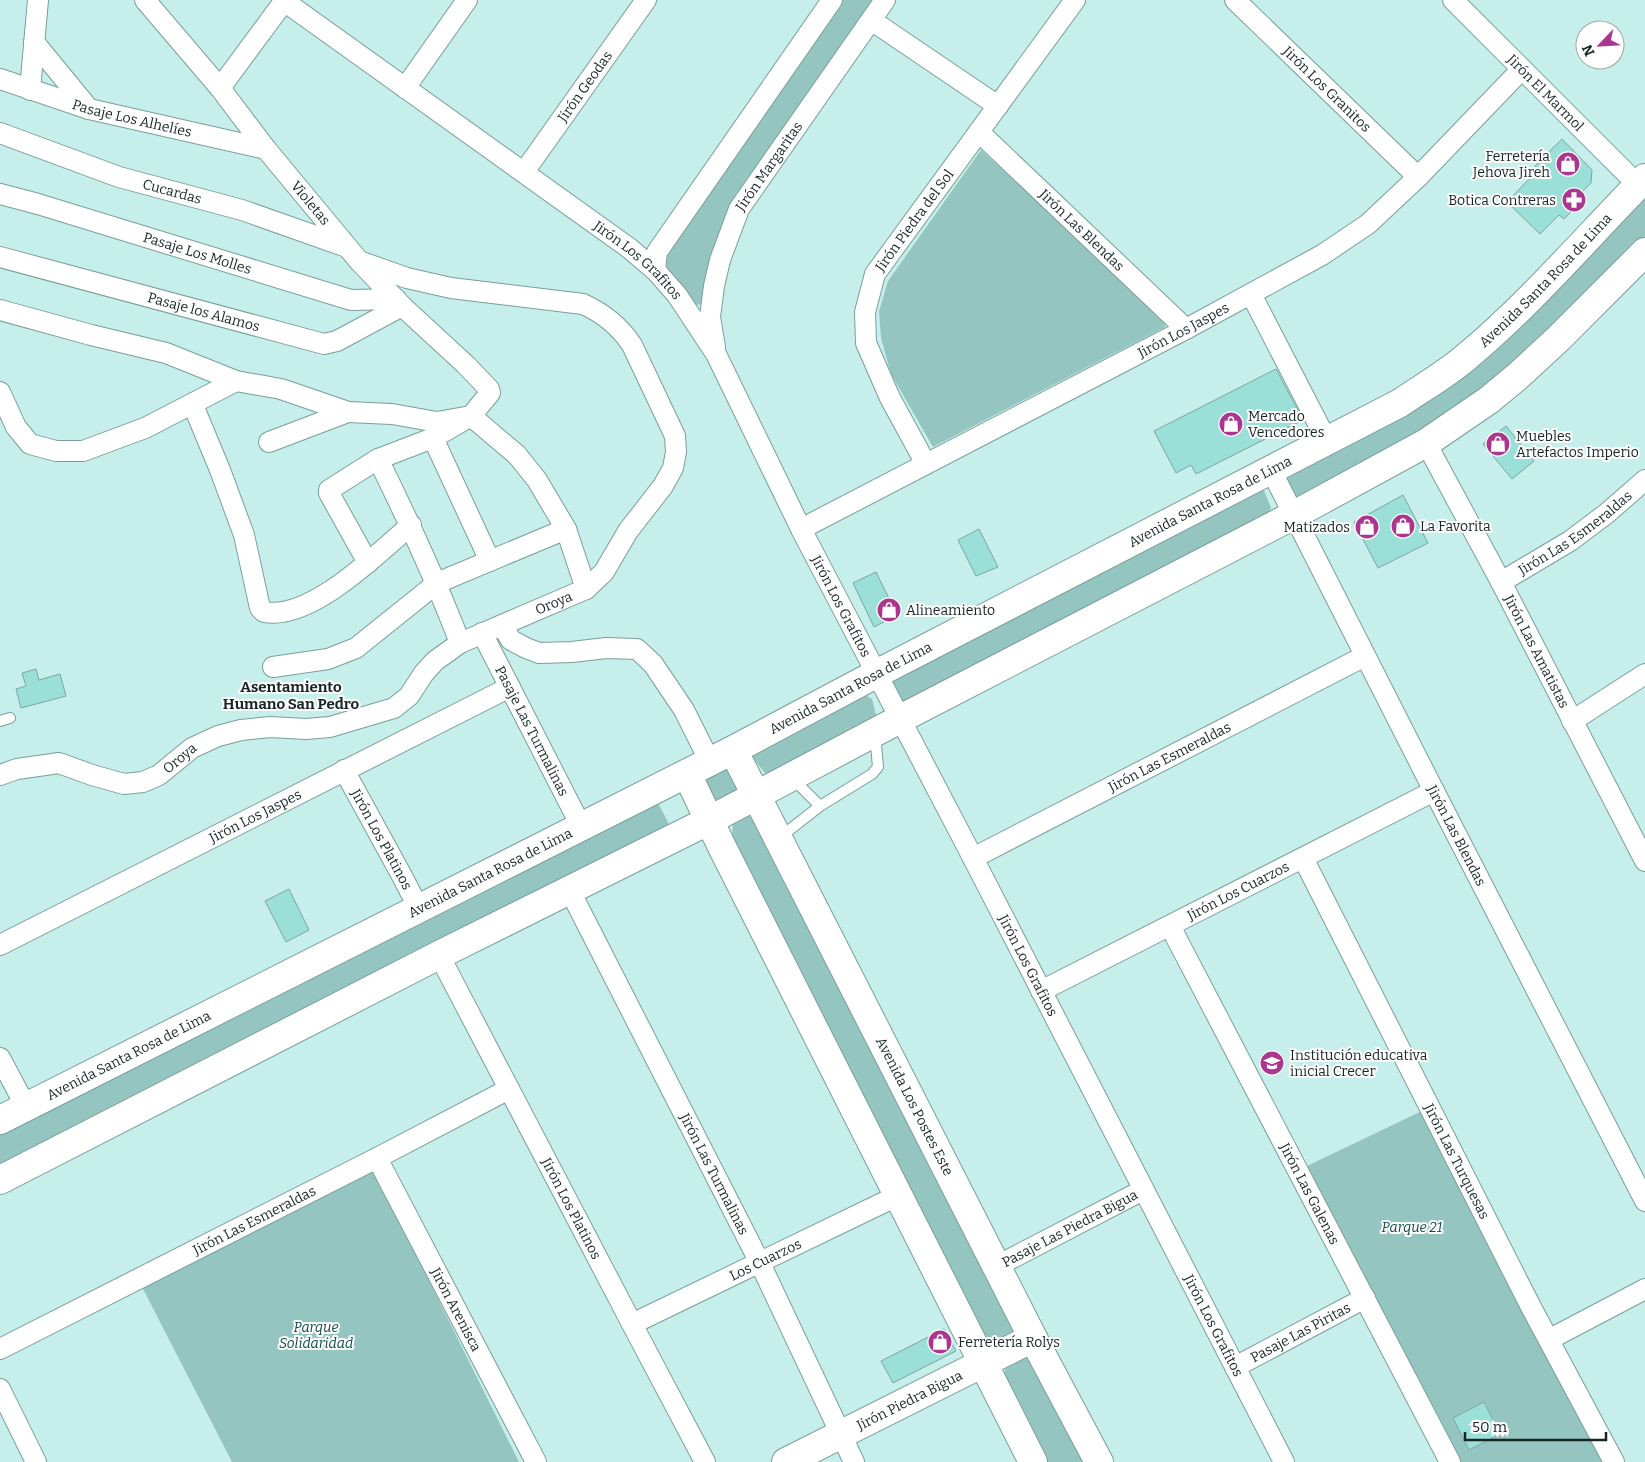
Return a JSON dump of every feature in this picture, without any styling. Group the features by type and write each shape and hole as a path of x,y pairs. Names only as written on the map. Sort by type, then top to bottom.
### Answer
{"main road":[{"name":"Avenida Santa Rosa de Lima","path":"0,1120 582,828 1400,403 1465,358 1519,308 1642,181"},
{"path":"0,1180 569,889 710,820 875,732 1294,515 1426,443 1489,400 1519,375 1645,252"},
{"path":"710,762 710,820 722,847 1034,1462"},
{"name":"Avenida Los Postes Este","path":"710,762 756,796 1033,1338 1099,1462"},
{"name":"Jirón Piedra Bigua","path":"786,1462 1033,1338"}],"street":[{"path":"30,90 38,0"},
{"name":"Violetas","path":"145,0 220,88 266,149 352,254 399,303 466,364 489,389 490,393 471,416"},
{"path":"405,88 467,0"},
{"name":"Jirón Geodas","path":"524,172 646,0"},
{"path":"655,270 657,252 832,0"},
{"name":"Jirón Margaritas","path":"716,354 710,317 714,286 720,260 739,209 885,0"},
{"name":"Jirón Piedra del Sol","path":"926,464 890,398 866,343 865,312 875,274 1075,0"},
{"name":"Jirón Los Granitos","path":"1235,0 1418,177"},
{"name":"Jirón El Marmol","path":"1453,0 1522,69 1642,181"},
{"path":"220,88 284,1"},
{"name":"Jirón Los Grafitos","path":"284,1 629,248 655,270 677,295 716,354 800,529 973,858 1284,1462"},
{"path":"871,20 998,106"},
{"path":"34,42 89,109"},
{"name":"Jirón Los Jaspes","path":"800,529 1186,329 1322,256 1368,224 1418,177 1522,69"},
{"name":"Pasaje Los Alhelíes","path":"0,79 89,109 266,149"},
{"name":"Jirón Las Blendas","path":"979,132 1186,329"},
{"name":"Cucardas","path":"0,133 120,176 242,210 352,254"},
{"name":"Pasaje Los Molles","path":"0,194 352,300 399,303"},
{"name":"Oroya","path":"0,776 18,769 59,763 92,776 124,784 143,782 159,775 192,748 218,736 241,730 270,727 306,729 330,727 394,708 410,696 424,673 435,661 460,643 586,589 604,572 628,531 664,486 673,468 676,452 675,436 632,345 623,332 597,310 584,304 452,288 407,278 352,254"},
{"name":"Pasaje los Alamos","path":"0,256 324,344 337,341 399,303"},
{"path":"1251,294 1327,441"},
{"path":"0,310 166,353 236,381 281,389 348,412 392,414 437,422 471,416"},
{"path":"0,392 16,427 30,444 56,451 83,451 145,428 193,405 236,381"},
{"path":"193,405 244,535 260,608 264,612 286,612 314,601 368,562 411,525"},
{"path":"269,442 348,412"},
{"path":"471,416 517,455 537,480 566,529 586,589"},
{"path":"368,562 329,490 378,460 433,438 471,416"},
{"path":"433,438 490,561"},
{"name":"Jirón Las Amatistas","path":"1426,443 1501,582 1572,721 1643,850"},
{"path":"378,460 411,525 437,583 460,643"},
{"name":"Jirón Las Blendas","path":"1271,470 1434,792 1645,1200"},
{"name":"Jirón Las Esmeraldas","path":"1501,582 1570,541 1606,514 1645,480"},
{"path":"273,667 328,659 356,648 437,583 566,529"},
{"path":"502,625 512,640 526,648 539,652 572,652 606,648 637,649 653,664 684,710 710,762"},
{"name":"Pasaje Las Turmalinas","path":"482,634 582,828"},
{"name":"Jirón Las Esmeraldas","path":"973,858 1365,656"},
{"path":"1572,721 1645,674"},
{"name":"Jirón Los Jaspes","path":"0,945 510,687"},
{"name":"Jirón Los Platinos","path":"344,770 419,909"},
{"name":"Jirón Los Cuarzos","path":"1041,991 1434,792"},
{"name":"Jirón Las Turquesas","path":"1303,858 1527,1298 1614,1462"},
{"name":"Jirón Las Turmalinas","path":"569,889 759,1261 854,1462"},
{"name":"Jirón Las Galenas","path":"1170,926 1450,1462"},
{"name":"Jirón Los Platinos","path":"440,955 705,1462"},
{"path":"0,1058 26,1107"},
{"name":"Jirón Las Esmeraldas","path":"0,1349 509,1089"},
{"name":"Jirón Arenisca","path":"377,1158 536,1462"},
{"name":"Pasaje Las Piedra Bigua","path":"997,1266 1143,1190"},
{"name":"Los Cuarzos","path":"632,1324 898,1195"},
{"path":"1550,1339 1645,1289"},
{"name":"Pasaje Las Piritas","path":"1235,1367 1365,1298"},
{"path":"0,1389 36,1462"}],"lane":[{"path":"778,838 820,806 872,774 878,767 875,732"},
{"path":"791,777 820,806"}],"green space":[{"path":"839,0 876,0 737,202 704,304 696,305 671,274 667,267 664,252"},
{"path":"981,150 1166,319 1165,327 933,447 891,374 881,338 879,311 888,281"},
{"path":"1645,191 1645,238 1544,339 1482,394 1301,500 1291,494 1284,477 1393,415"},
{"path":"1263,488 1271,508 1267,517 910,706 896,695 892,676"},
{"path":"861,692 872,699 876,715 869,723 776,772 765,773 752,757 755,747"},
{"path":"726,767 738,784 729,797 719,800 714,799 706,791 705,779"},
{"path":"658,803 668,822 668,829 0,1169 0,1130"},
{"path":"750,815 758,817 1015,1321 1015,1334 999,1345 986,1343 732,836 733,824"},
{"name":"Parque 21","path":"1426,1109 1608,1462 1460,1462 1307,1166"},
{"name":"Parque Solidaridad","path":"372,1166 519,1462 232,1462 140,1283"},
{"path":"1024,1357 1036,1360 1089,1462 1045,1462 1003,1379 1006,1366"}],"building":[{"path":"1562,139 1592,170 1591,183 1579,195 1583,200 1564,219 1559,215 1540,234 1507,202 1534,174 1531,170"},
{"name":"Mercado Vencedores","path":"1276,369 1303,420 1196,474 1191,465 1176,473 1154,431"},
{"path":"1506,426 1534,461 1512,479 1483,444"},
{"path":"1403,495 1428,543 1378,568 1354,522"},
{"path":"979,529 998,567 976,576 958,540"},
{"path":"876,572 897,615 874,627 853,583"},
{"path":"36,669 39,680 60,674 66,696 21,708 16,689 26,686 22,673"},
{"path":"289,889 309,930 286,942 265,901"},
{"path":"944,1329 956,1351 893,1383 881,1361"},
{"path":"1484,1402 1500,1434 1469,1450 1453,1418"}],"place":[{"name":"Ferretería Jehova Jireh","path":"1568,164"},
{"name":"Botica Contreras","path":"1574,200"},
{"name":"Mercado Vencedores","path":"1231,424"},
{"name":"Muebles Artefactos Imperio","path":"1498,444"},
{"name":"La Favorita","path":"1403,526"},
{"name":"Matizados","path":"1367,527"},
{"name":"Alineamiento","path":"889,610"},
{"name":"Institución educativa inicial Crecer","path":"1272,1063"},
{"name":"Ferretería Rolys","path":"940,1342"}],"district":[{"name":"Asentamiento Humano San Pedro","path":"291,696"}]}
